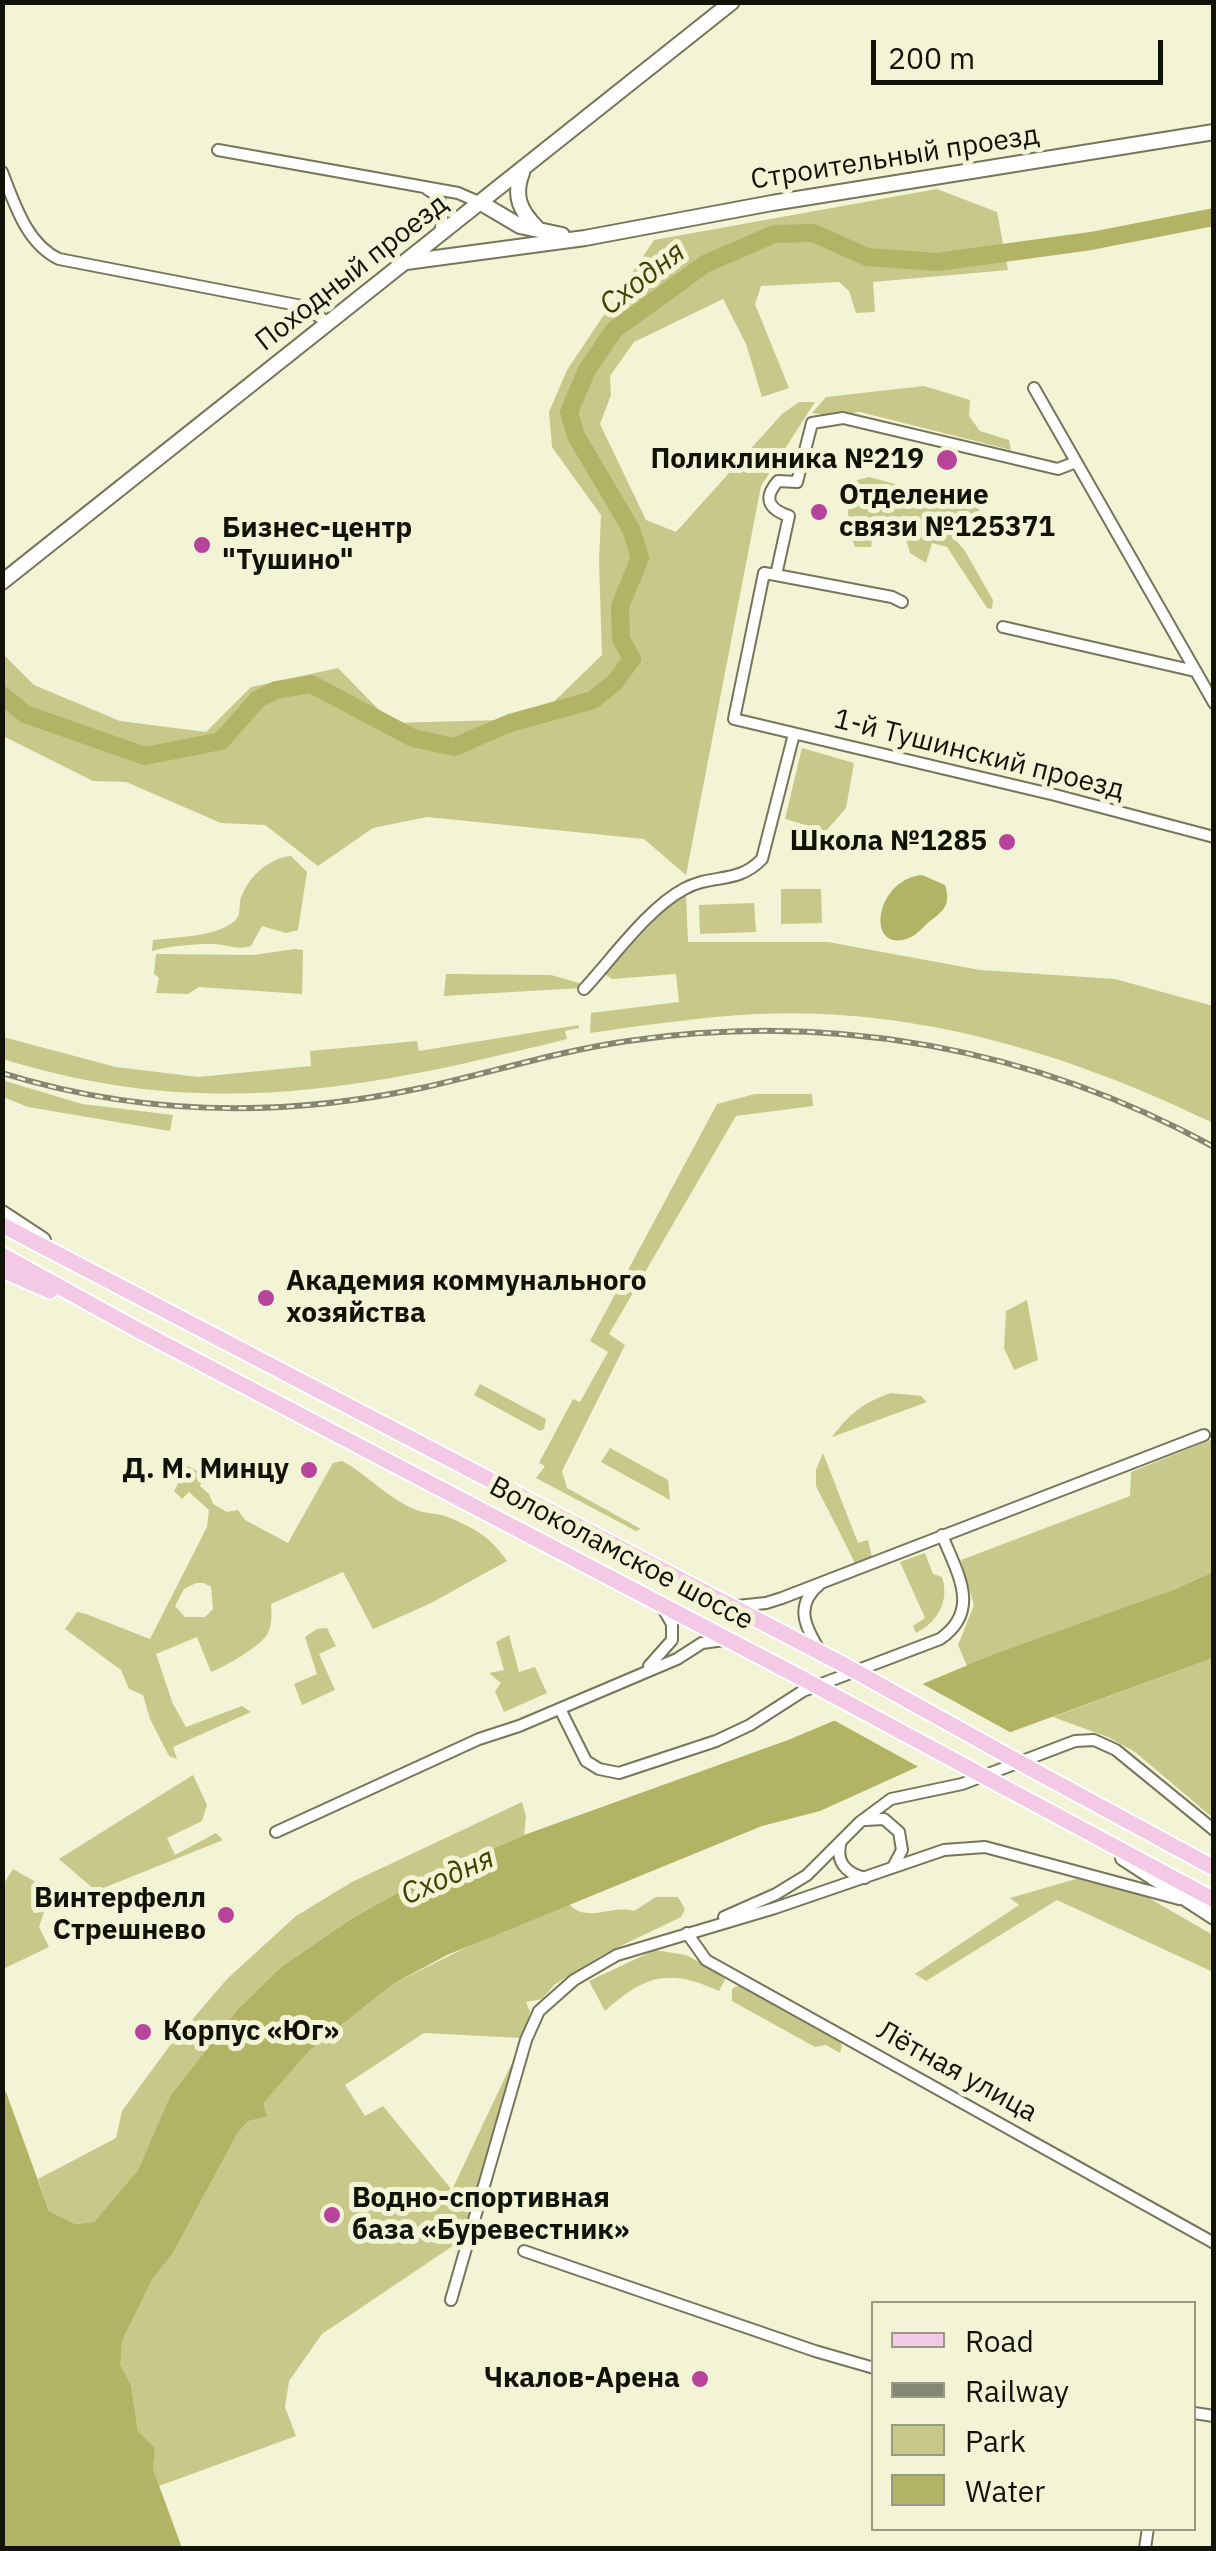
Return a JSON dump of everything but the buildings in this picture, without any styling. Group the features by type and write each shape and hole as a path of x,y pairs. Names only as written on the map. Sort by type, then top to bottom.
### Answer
{"main road":[{"name":"Волоколамское шоссе","path":"2,1225 822,1654 1214,1868"},
{"name":"Волоколамское шоссе","path":"2,1255 1000,1784 1085,1831 1209,1909"},
{"path":"2,1270 128,1324"}],"street":[{"name":"Походный проезд","path":"2,582 729,3"},
{"name":"Строительный проезд","path":"586,238 786,200 1214,132"},
{"path":"218,150 458,192 502,218 541,232 586,238"},
{"path":"523,170 517,200 541,232"},
{"path":"2,172 41,251 59,259 302,306 329,322"},
{"path":"426,189 436,194 444,208 440,234 444,244 474,252"},
{"path":"405,262 586,238"},
{"path":"1034,388 1214,703"},
{"path":"902,602 892,596 776,575 789,516 774,511 768,503 769,491 778,480 797,482 812,423 843,418 1058,469 1076,462"},
{"name":"1-й Тушинский проезд","path":"776,575 764,573 734,718 1037,790 1214,837"},
{"path":"1003,627 1195,671"},
{"path":"584,989 655,912 684,888 736,878 751,871 762,859 794,734"},
{"path":"2,1213 93,1273"},
{"path":"729,1606 766,1604 1204,1434"},
{"path":"560,1708 580,1754 591,1765 608,1772 631,1770 734,1734 803,1691 940,1640 950,1632 962,1615 964,1595 942,1534"},
{"path":"822,1654 806,1628 803,1609 809,1594 829,1577"},
{"path":"636,1676 660,1658 672,1640 670,1617 651,1599"},
{"path":"276,1832 478,1740 677,1659 702,1643 730,1640"},
{"path":"686,1933 776,1894 807,1875 860,1822 891,1799 962,1784 1086,1740 1116,1750 1214,1830"},
{"path":"860,1822 884,1819 900,1832 902,1850 892,1868"},
{"path":"842,1840 842,1866 865,1878"},
{"path":"451,2300 526,2040 540,2012 574,1980 617,1955 944,1850 986,1847 1160,1892 1209,1909"},
{"name":"Лётная улица","path":"686,1933 706,1960 1214,2242"},
{"path":"524,2251 871,2367"}],"green space":[{"path":"937,189 997,212 1008,270 873,282 875,312 856,313 849,291 839,282 761,286 755,304 789,388 762,397 746,344 723,299 634,342 610,376 611,395 600,424 646,520 676,532 782,414 799,402 815,402 761,486 686,875 644,839 427,817 373,828 318,866 265,825 221,823 126,782 93,781 3,736 3,654 34,685 120,721 206,732 251,687 338,668 392,723 536,719 602,655 601,515 552,447 549,412 567,370 654,240"},
{"path":"924,386 970,400 969,416 980,431 1009,440 1011,450 860,412 830,416 812,413 826,397"},
{"path":"869,477 977,506 981,513 950,533 993,600 992,609 987,608 947,547 932,543 926,563 910,553 903,529 889,520 875,521 871,547 855,547 849,522 850,497 857,480"},
{"path":"802,748 854,763 846,808 826,831 785,819"},
{"path":"291,856 307,872 298,930 286,933 262,926 251,946 245,947 203,944 152,951 153,940 205,934 232,923 253,878 266,865"},
{"path":"781,889 821,889 822,923 781,924"},
{"path":"686,895 688,942 828,942 980,970 1115,979 1213,1006 1213,1123 1160,1098 1049,1057 992,1040 876,1018 757,1014 590,1033 591,1013 679,1002 676,974 612,979 605,974 662,912"},
{"path":"754,903 756,932 700,934 699,905"},
{"path":"303,950 302,994 199,987 188,994 156,993 156,954 253,955"},
{"path":"446,974 551,975 579,983 581,988 444,996"},
{"path":"579,1025 565,1031 567,1039 493,1057 354,1084 286,1091 218,1094 148,1089 77,1078 3,1059 3,1037 116,1067 198,1077 311,1066 310,1051 417,1041 419,1051"},
{"path":"2,1080 82,1104 173,1115 170,1131 28,1107 3,1097"},
{"path":"755,1094 812,1094 813,1106 736,1116 609,1334 625,1345 562,1471 567,1488 641,1529 636,1531 536,1478 545,1466 539,1463 573,1399 580,1402 608,1352 590,1341 717,1104"},
{"path":"1027,1300 1038,1360 1014,1370 1004,1348 1006,1311"},
{"path":"480,1384 546,1419 544,1429 540,1431 474,1395"},
{"path":"891,1393 921,1396 927,1402 832,1437 858,1410"},
{"path":"1213,1439 1213,1572 967,1666 958,1645 974,1605 961,1560 1130,1496 1131,1472"},
{"path":"610,1448 668,1480 670,1500 601,1462"},
{"path":"823,1453 858,1543 868,1540 872,1557 855,1563 816,1486 816,1470"},
{"path":"342,1461 414,1509 445,1516 473,1529 507,1561 431,1603 373,1629 343,1572 271,1604 266,1636 240,1657 211,1672 197,1637 156,1654 173,1704 186,1727 242,1706 251,1712 173,1747 177,1759 169,1756 143,1695 129,1689 121,1670 65,1629 77,1612 150,1639 207,1527 209,1510 189,1492 182,1499 174,1491 188,1466 205,1475 200,1486 213,1504 227,1512 238,1510 245,1520 288,1543 333,1463","holes":["204,1583 211,1587 213,1609 205,1617 185,1617 175,1606 184,1589"]},
{"path":"925,1553 933,1574 942,1577 944,1595 936,1617 916,1633 913,1626 925,1618 900,1562"},
{"path":"327,1628 336,1646 319,1654 335,1690 302,1705 294,1684 317,1674 305,1637"},
{"path":"509,1635 519,1672 535,1667 547,1693 504,1712 495,1691 501,1683 489,1673 504,1670 496,1642"},
{"path":"1213,1658 1213,1818 1135,1752 1108,1737 1053,1717"},
{"path":"193,1775 207,1805 202,1821 167,1838 175,1855 216,1833 223,1840 96,1891 59,1859"},
{"path":"522,1802 526,1817 524,1835 413,1884 351,1919 281,1967 238,2009 170,2096 138,2170 94,2222 75,2224 49,2211 38,2179 116,2138 122,2111 168,2048 227,1979 296,1916 352,1882"},
{"path":"13,1869 39,1884 41,1893 33,1905 34,1913 44,1912 39,1927 49,1947 3,1969 3,1885"},
{"path":"1076,1879 1140,1893 1213,1935 1213,1972 1057,1900 926,1981 915,1974 1019,1905 1010,1898"},
{"name":"Водно-спортивная база «Буревестник»","path":"656,1897 678,1897 685,1909 681,1917 602,1955 554,1985 542,1999 526,2002 530,2012 522,2038 424,2033 345,2085 365,2116 383,2106 452,2190 518,2050 463,2239 322,2334 289,2381 285,2407 296,2436 159,2486 153,2469 155,2448 138,2431 131,2385 119,2365 122,2341 152,2280 173,2253 237,2134 309,2051 393,1984 493,1934 569,1904 584,1913 634,1911"},
{"path":"655,1950 686,1955 723,1975 725,1980 719,1991 686,1979 658,1979 633,1989 605,2011 589,1981"},
{"path":"737,1986 839,2039 840,2053 826,2045 815,2047 732,2001 732,1989"}],"water":[{"path":"922,875 945,885 945,907 909,938 895,940 886,936 881,927 885,902 893,889"},
{"path":"1213,1572 1213,1658 926,1763 820,1811 762,1826 447,1955 393,1984 309,2051 263,2104 267,2116 248,2121 237,2134 173,2253 152,2280 122,2341 120,2365 131,2385 138,2431 155,2448 153,2469 182,2548 3,2548 2,2090 6,2092 49,2211 75,2224 94,2222 138,2170 170,2096 238,2009 281,1967 351,1919 413,1884 524,1835 788,1740 992,1655"}],"pier":[{"path":"919,1682 1017,1736 924,1770 830,1718"}],"waterway":[{"name":"Сходня","path":"2,695 25,714 145,756 221,741 258,699 276,690 311,684 413,738 454,747 510,723 593,700 615,682 632,659 621,639 620,606 640,558 631,529 576,436 569,412 587,370 614,330 705,264 774,234 813,233 867,257 937,262 1091,241 1214,217"}],"railway":[{"path":"2,1073 106,1098 159,1105 264,1108 369,1098 628,1041 704,1033 780,1031 855,1035 1003,1062 1075,1084 1214,1147"}],"place":[{"name":"Поликлиника №219","path":"947,460"},
{"name":"Отделение связи №125371","path":"819,512"},
{"name":"Бизнес-центр \"Тушино\"","path":"202,545"},
{"name":"Школа №1285","path":"1007,842"},
{"name":"Академия коммунального хозяйства","path":"266,1298"},
{"name":"Д. М. Минцу","path":"309,1470"},
{"name":"Винтерфелл Стрешнево","path":"226,1915"},
{"name":"Корпус «Юг»","path":"143,2032"},
{"name":"Водно-спортивная база «Буревестник»","path":"332,2215"},
{"name":"Чкалов-Арена","path":"700,2379"}]}
